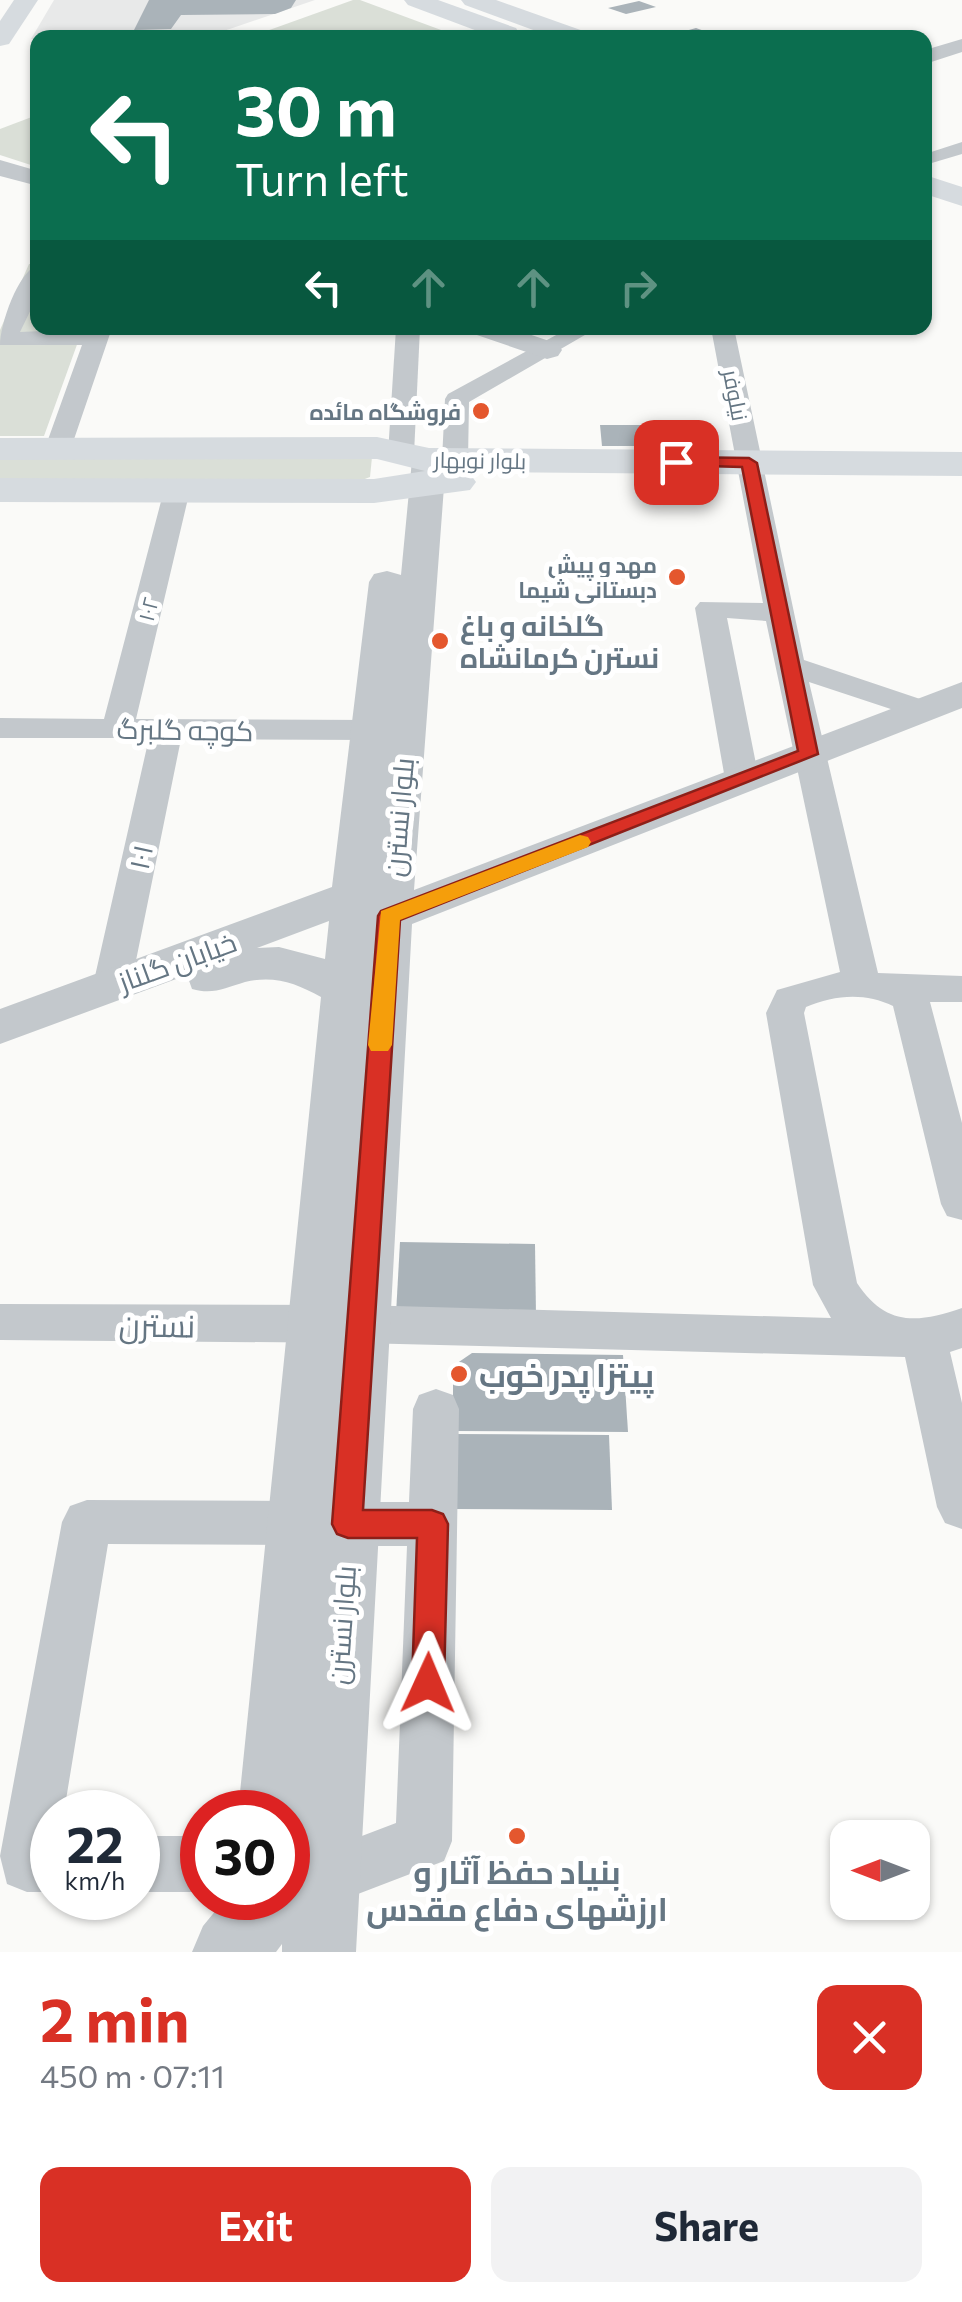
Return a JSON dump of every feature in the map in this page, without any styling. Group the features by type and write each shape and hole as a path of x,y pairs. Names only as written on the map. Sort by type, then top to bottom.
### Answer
{"main road":[{"path":"0,1 26,0"},
{"path":"0,40 26,0"},
{"path":"416,0 499,30"},
{"path":"473,0 557,30"},
{"path":"546,26 548,30"},
{"path":"932,168 962,172"},
{"path":"932,172 962,198"},
{"name":"بلوار نوبهار","path":"0,449 376,448 422,469 751,474 962,486"},
{"name":"بلوار نوبهار","path":"751,474 962,464"},
{"name":"بلوار نوبهار","path":"2,494 374,491 422,469"}],"street":[{"path":"932,55 962,45"},
{"path":"932,164 962,148"},
{"path":"0,168 30,177"},
{"path":"30,288 6,339 67,335"},
{"path":"58,448 97,335"},
{"path":"410,335 431,400 422,469"},
{"path":"504,335 546,350"},
{"path":"431,400 573,335"},
{"name":"نیلوفر","path":"723,335 806,741 877,986 910,998 962,1204"},
{"path":"422,469 431,400"},
{"name":"بلوار نسترن","path":"337,1325 346,990 378,899 370,730 422,469"},
{"name":"بلوار نسترن","path":"287,1790 322,1524 337,1325 422,469"},
{"name":"۱۰۲","path":"118,728 177,490"},
{"path":"739,766 710,608 779,613"},
{"path":"790,665 902,704 962,694"},
{"path":"902,704 962,668"},
{"name":"خیابان گلناز","path":"0,1028 112,985 378,899 902,704"},
{"name":"کوچه گلبرگ","path":"0,728 370,730"},
{"name":"۱۰۱","path":"112,985 167,728"},
{"name":"خیابان گلناز","path":"0,1056 249,963 272,960 292,964 312,970 346,990"},
{"path":"962,989 814,987 790,999 785,1013 835,1285 848,1309 880,1330 943,1333 962,1507"},
{"name":"نسترن","path":"0,1322 943,1333"},
{"path":"310,1891 424,1841 436,1409"},
{"path":"40,1790 86,1522 432,1524"},
{"name":"بلوار نسترن","path":"277,1790 322,1524"},
{"name":"بلوار نسترن","path":"284,1920 318,1952"}],"shaded area":[{"path":"54,0 315,0 227,30 36,30"},
{"path":"360,0 441,30 269,30"},
{"path":"30,118 30,165 0,155 0,129"},
{"path":"30,264 30,335 80,335 44,436 0,436 0,330"},
{"path":"0,455 372,457 370,477 357,482 0,482"}],"building":[{"path":"149,0 296,0 291,8 275,14 181,15 171,29 134,30"},
{"path":"639,1 656,7 626,14 608,8"},
{"path":"600,425 680,425 684,446 602,446"},
{"path":"400,1242 535,1244 536,1315 396,1314"},
{"path":"472,1353 623,1355 628,1432 453,1431 453,1366"},
{"path":"452,1434 609,1435 612,1510 451,1509"}],"slow traffic":[{"path":"380,1045 389,916 580,842"}],"place":[{"name":"فروشگاه مائده","path":"481,411"},
{"name":"مهد و پیش دبستانی شیما","path":"677,577"},
{"name":"گلخانه و باغ نسترن کرمانشاه","path":"440,641"},
{"name":"پیتزا پدر خوب","path":"459,1374"},
{"name":"بنیاد حفظ آثار و ارزشهای دفاع مقدس","path":"517,1836"}],"route":[{"path":"428,1683 432,1524 348,1524 389,916 808,754 749,463 676,462"}]}
